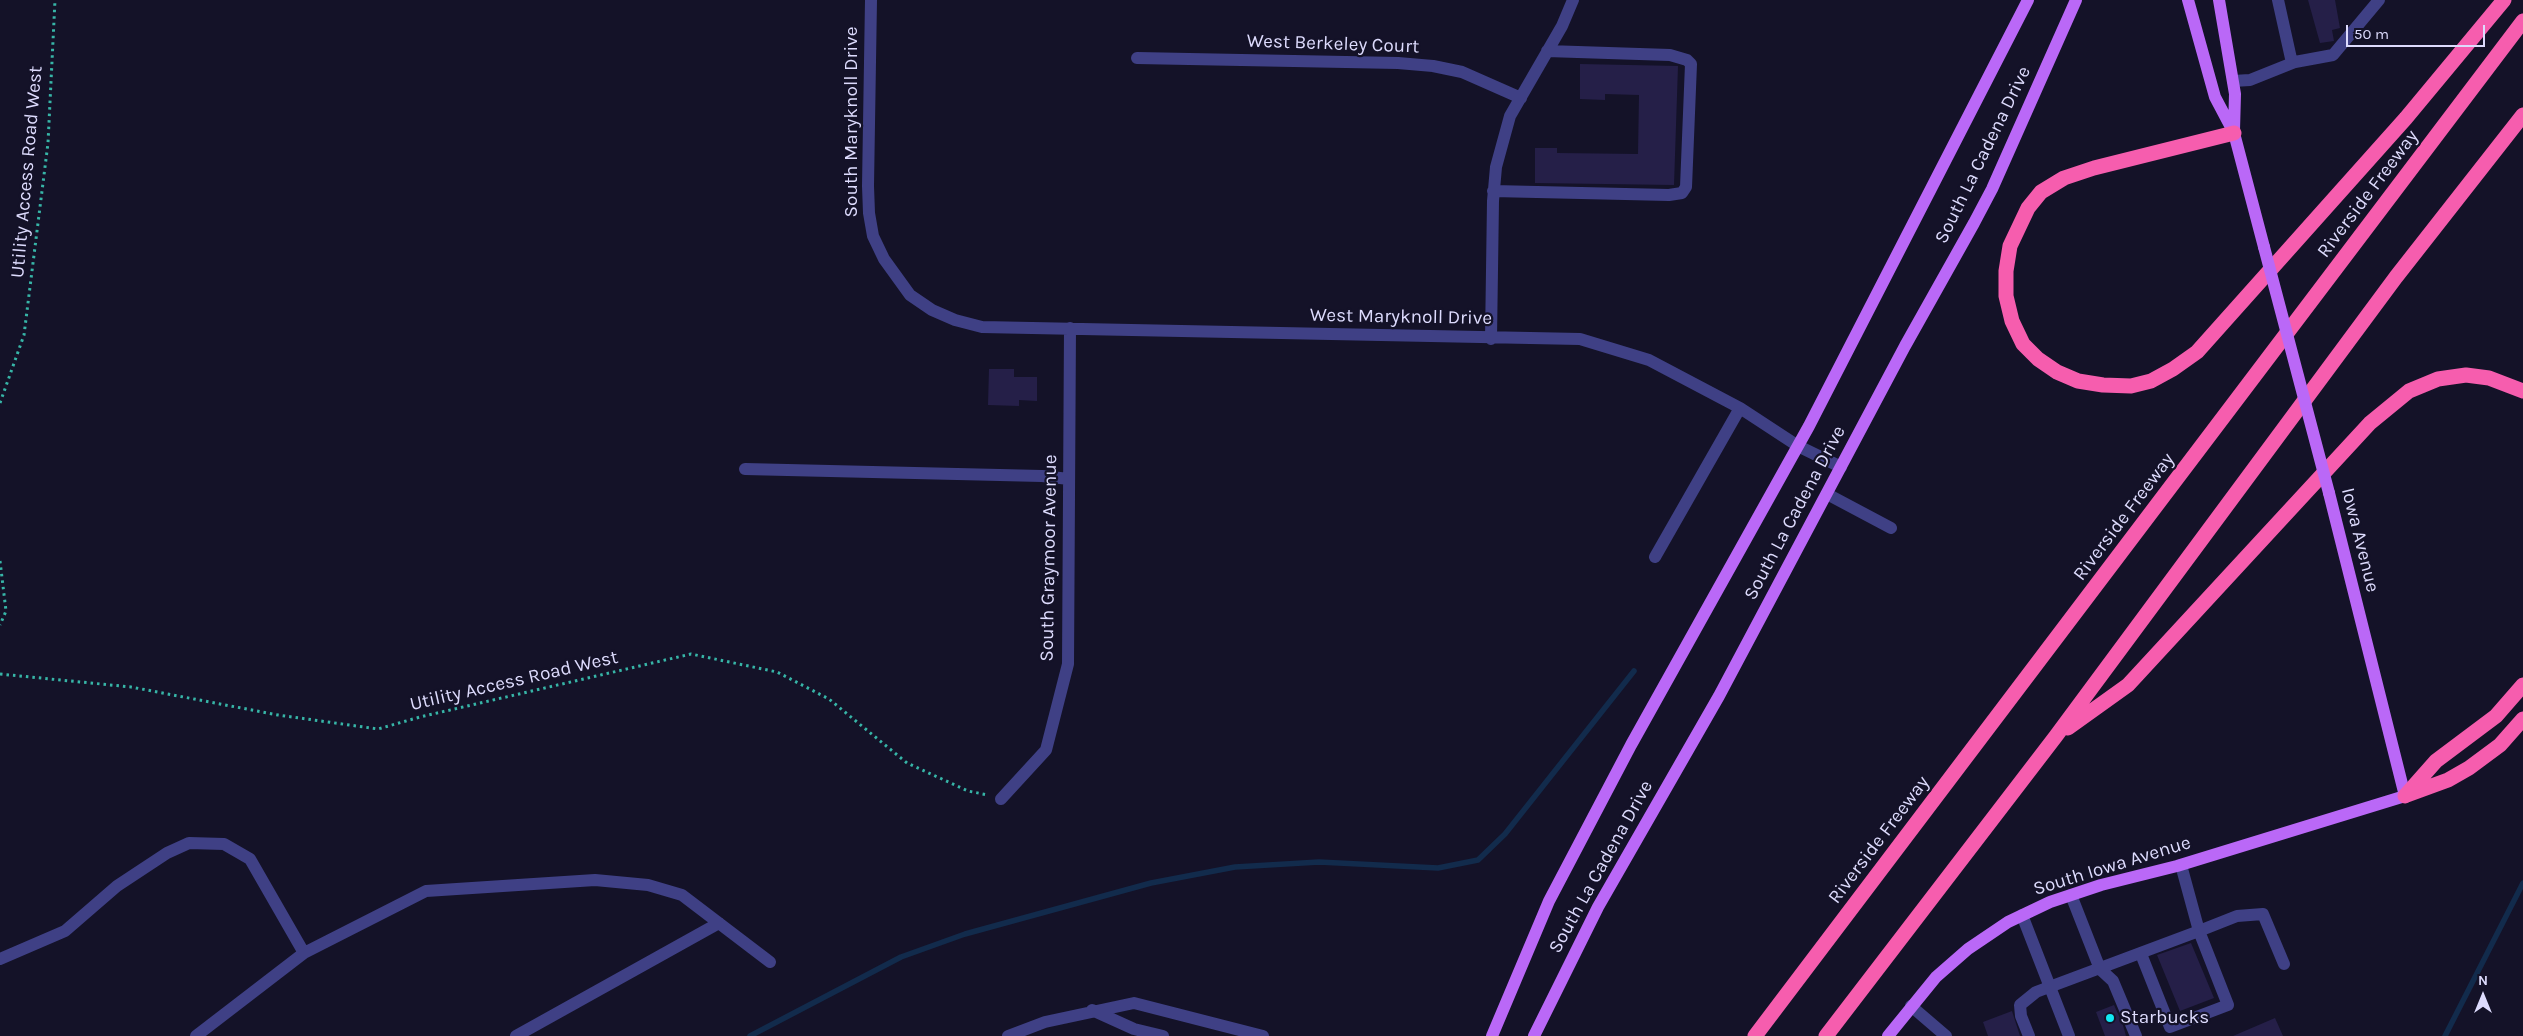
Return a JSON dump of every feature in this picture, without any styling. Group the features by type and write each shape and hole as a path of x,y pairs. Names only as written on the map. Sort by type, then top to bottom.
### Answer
{"highway":[{"path":"2234,133 2094,168 2064,178 2042,192 2028,208 2010,246 2006,271 2006,296 2012,321 2023,344 2038,359 2057,372 2078,381 2103,385 2131,386 2151,381 2173,369 2197,352 2406,118 2504,0"},
{"name":"Riverside Freeway","path":"1755,1036 2523,21"},
{"path":"1826,1036 2056,736 2396,277 2523,114"},
{"path":"2056,736 2128,685 2370,423 2409,391 2438,379 2466,375 2489,378 2523,392"},
{"path":"2405,796 2436,761 2496,716 2523,685"},
{"path":"2405,796 2448,780 2469,768 2500,744 2523,719"}],"main road":[{"name":"South La Cadena Drive","path":"1492,1036 1549,901 1631,745 1798,446 2028,0"},
{"name":"South La Cadena Drive","path":"1534,1036 1598,907 1719,696 1992,188 2076,0"},
{"name":"Iowa Avenue","path":"2188,0 2215,98 2234,133"},
{"name":"Iowa Avenue","path":"2219,0 2233,81 2234,133 2329,493 2405,796"},
{"name":"South Iowa Avenue","path":"1888,1036 1936,977 1968,949 2008,922 2022,915 2071,895 2181,865 2405,796"}],"street":[{"name":"South Maryknoll Drive","path":"871,0 868,186 873,236 884,259 910,295 932,310"},
{"path":"1491,339 1494,191 1496,167 1504,132 1510,116 1573,0"},
{"path":"2278,0 2292,63"},
{"path":"2233,81 2250,80 2292,63 2333,54 2379,0"},
{"path":"1494,191 1669,195 1682,193 1686,187 1691,72 1691,64 1687,60 1670,54 1547,51"},
{"name":"West Berkeley Court","path":"1137,58 1398,63 1433,66 1462,72 1521,98"},
{"name":"West Maryknoll Drive","path":"932,310 955,320 982,327 1491,339 1580,339 1649,360 1740,408 1798,446 1841,467"},
{"name":"South Graymoor Avenue","path":"1001,798 1046,750 1068,664 1070,328"},
{"path":"1655,558 1740,408"},
{"path":"745,468 1042,476 1069,479"},
{"path":"1827,494 1891,528"},
{"path":"0,959 65,931 117,886 167,853 189,843 224,844 250,859 304,953"},
{"path":"2141,954 2170,1027 2228,1005 2199,931 2181,865"},
{"path":"196,1036 304,953 426,892 479,886 514,886 595,880 648,885 682,894 770,962"},
{"path":"2071,895 2100,969 2113,981 2136,1036"},
{"path":"2029,1036 2021,1016 2020,1005 2036,992 2141,954 2237,916 2263,914 2284,964"},
{"path":"2022,915 2069,1036"},
{"path":"516,1036 531,1032 719,923"},
{"path":"1008,1036 1045,1022 1092,1010 1134,1003 1264,1036"},
{"path":"1911,1006 1946,1036"},
{"path":"1092,1010 1134,1028 1163,1036"}],"path":[{"name":"Utility Access Road West","path":"0,403 24,335 48,143 55,0"},
{"path":"0,561 6,611 0,625"},
{"name":"Utility Access Road West","path":"0,674 131,687 278,716 378,729 420,717 692,654 777,672 829,699 907,763 968,790 1001,798"}],"building":[{"path":"2308,0 2335,0 2340,28 2332,30 2334,41 2320,43"},
{"path":"1580,64 1678,66 1674,185 1535,183 1535,148 1557,148 1557,153 1638,154 1639,95 1605,94 1605,100 1580,99"},
{"path":"989,369 1014,369 1014,377 1037,377 1037,401 1019,400 1019,406 988,405"},
{"path":"2191,943 2214,998 2180,1011 2157,955"},
{"name":"Starbucks","path":"2114,1005 2126,1036 2105,1036 2096,1012"},
{"path":"2012,1011 2020,1036 1988,1036 1983,1022"},
{"path":"2275,1018 2283,1036 2233,1036"}],"waterway":[{"path":"750,1036 901,957 965,934 1151,883 1235,867 1319,862 1438,868 1478,860 1505,834 1634,671"},
{"path":"2445,1036 2523,883"}],"place":[{"name":"Starbucks","path":"2110,1018"}]}
